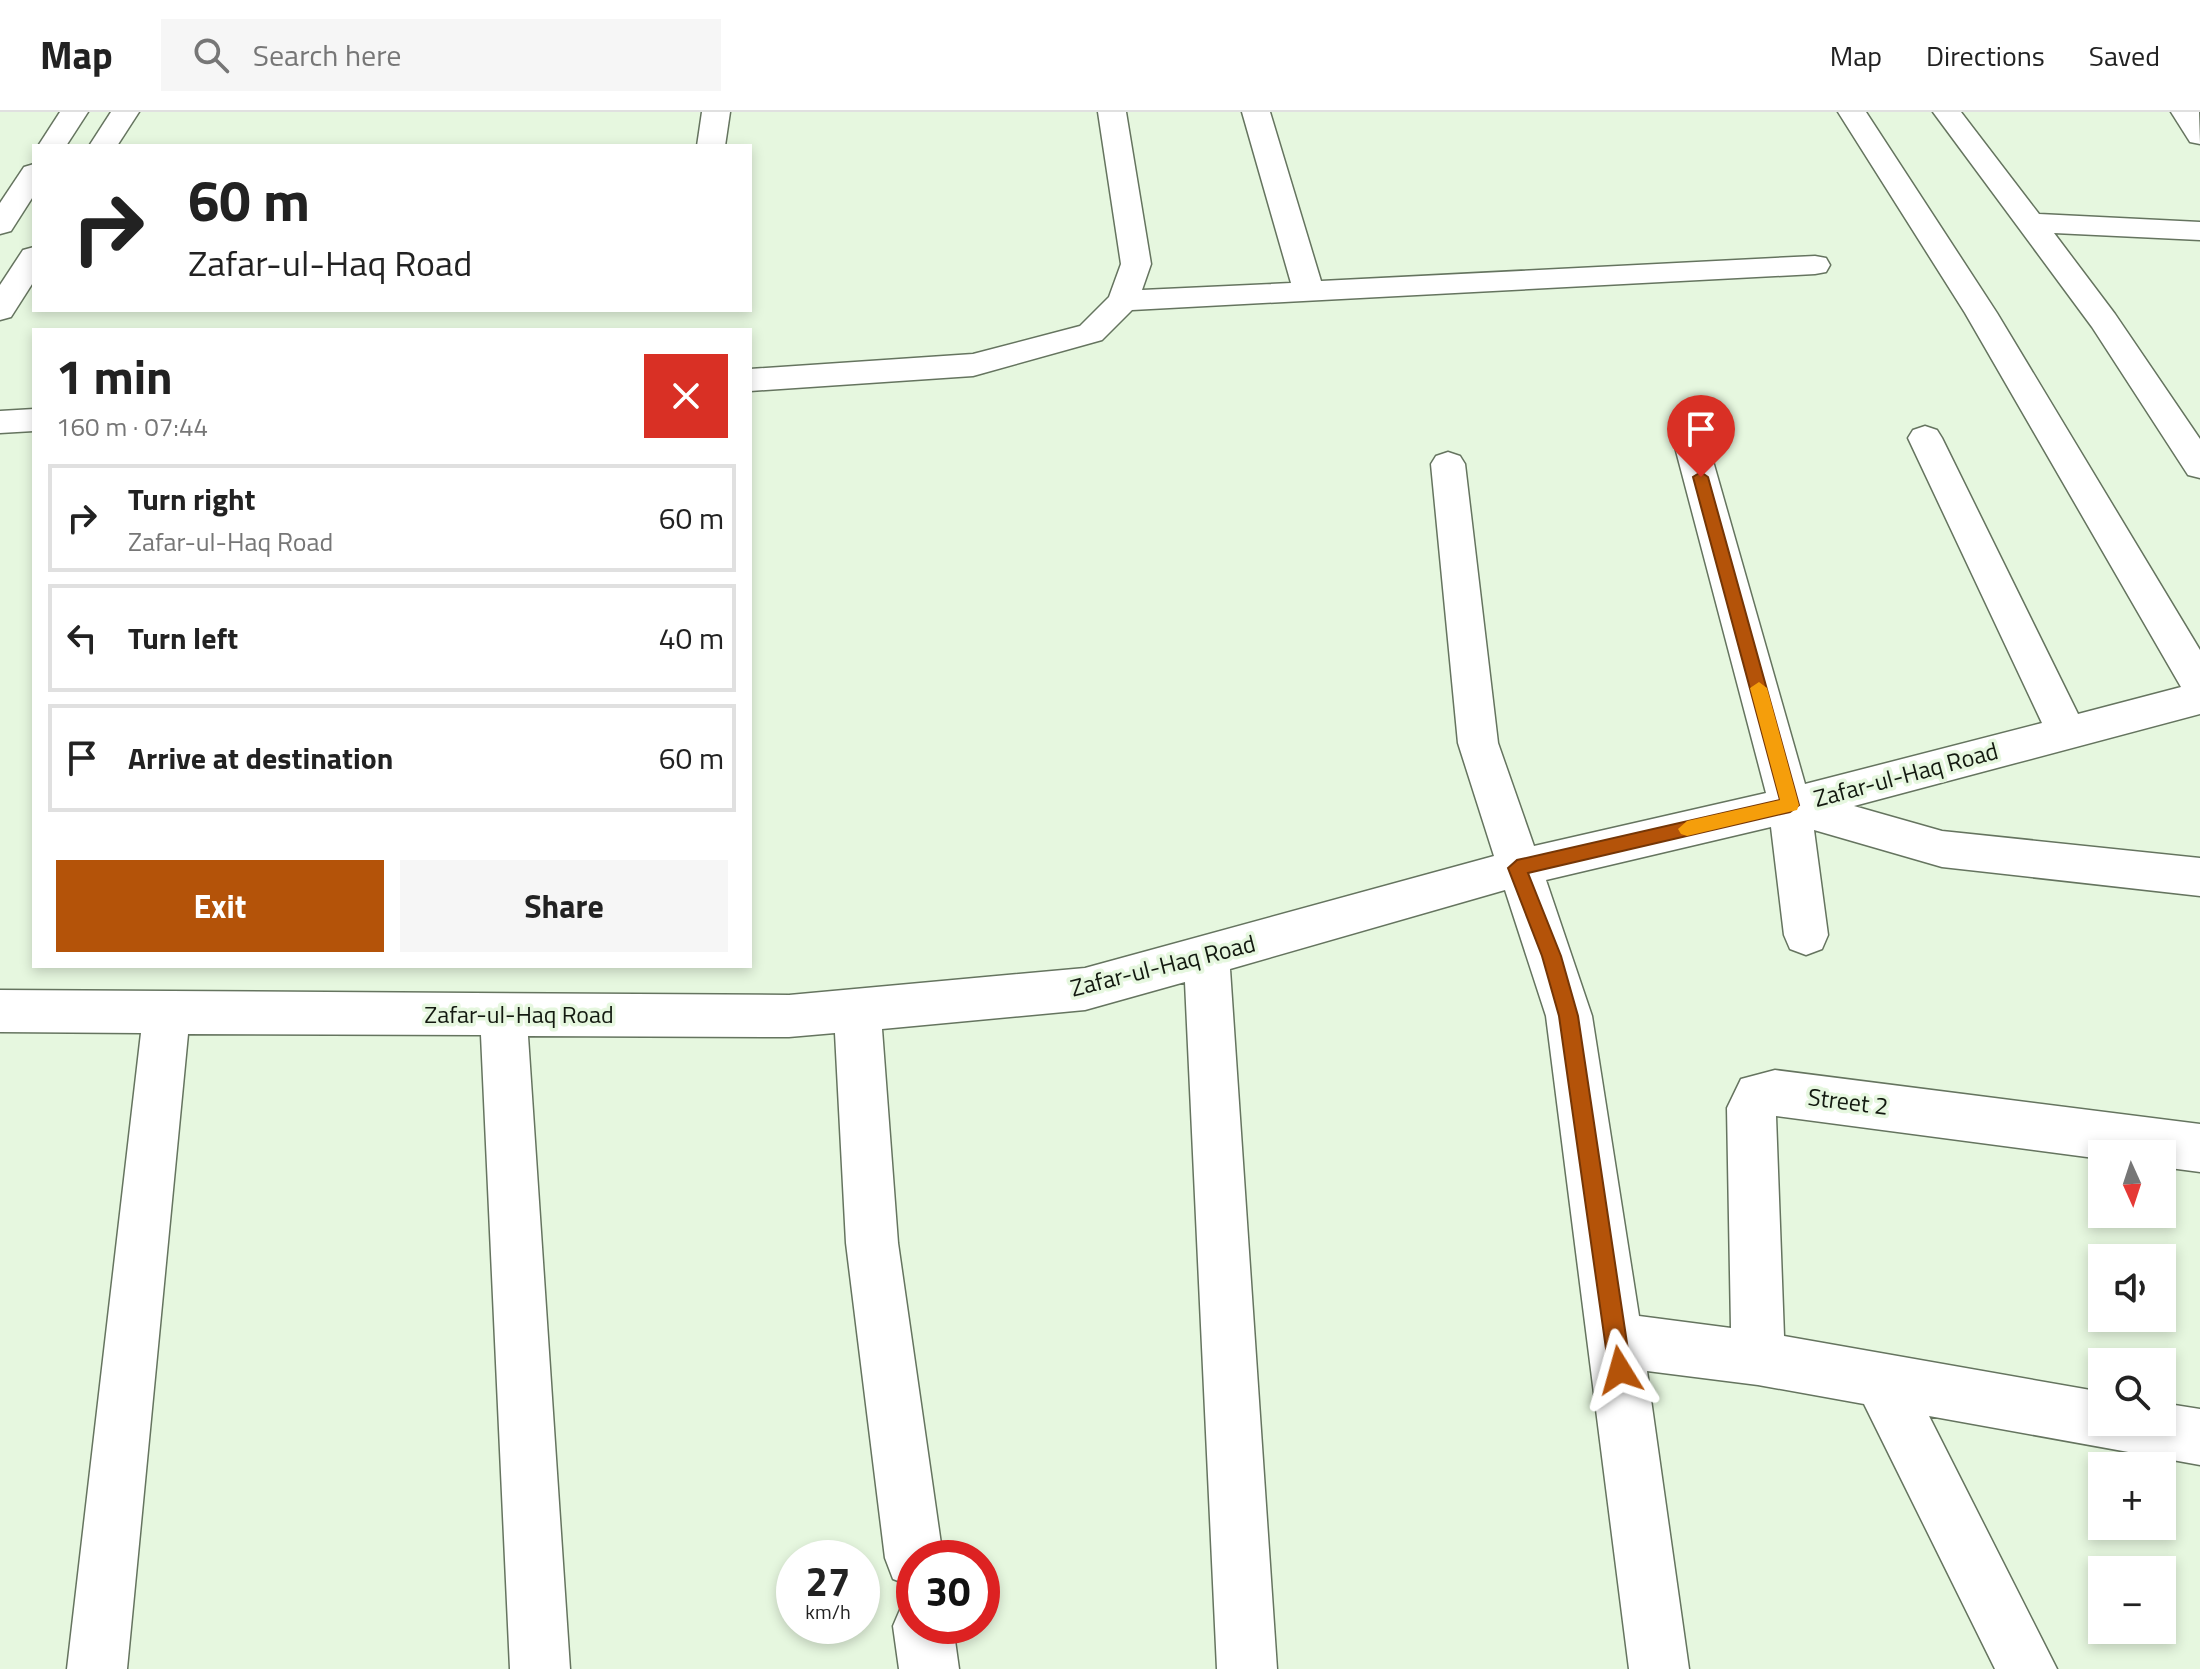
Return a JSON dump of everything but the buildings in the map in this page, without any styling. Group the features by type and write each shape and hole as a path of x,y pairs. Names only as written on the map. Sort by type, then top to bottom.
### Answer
{"street":[{"path":"53,144 74,112"},
{"path":"104,144 125,112"},
{"path":"711,144 716,112"},
{"path":"752,380 973,365 1091,333 1123,301 1136,264 1112,112"},
{"path":"1256,112 1309,292"},
{"path":"1852,112 1981,313 2200,684"},
{"path":"1947,112 2104,321 2200,466"},
{"path":"2185,112 2200,136"},
{"path":"0,225 32,176"},
{"path":"2030,223 2200,231"},
{"path":"0,310 32,259"},
{"path":"1123,301 1815,265"},
{"path":"0,422 32,420"},
{"path":"1925,438 2067,733"},
{"path":"1692,447 1790,805 1806,935"},
{"path":"1448,464 1478,743 1517,868 1552,956 1569,1016 1659,1669"},
{"name":"Zafar-ul-Haq Road","path":"0,1011 789,1016 1085,989 1517,868 1790,805 2200,698"},
{"path":"1790,805 1942,849 2200,877"},
{"path":"1206,956 1247,1669"},
{"path":"857,1010 872,1243 912,1540"},
{"path":"97,1669 167,1013"},
{"path":"503,1015 540,1669"},
{"name":"Street 2","path":"1758,1358 1751,1108 1758,1095 1775,1093 2200,1148"},
{"path":"1616,1340 1758,1358 2088,1417"},
{"path":"1881,1380 2027,1669"},
{"path":"2176,1433 2200,1437"},
{"path":"926,1644 929,1669"}],"slow traffic":[{"path":"1687,829 1790,805 1759,688"}],"route":[{"path":"1620,1370 1569,1016 1552,956 1517,868 1790,805 1701,477"}]}
